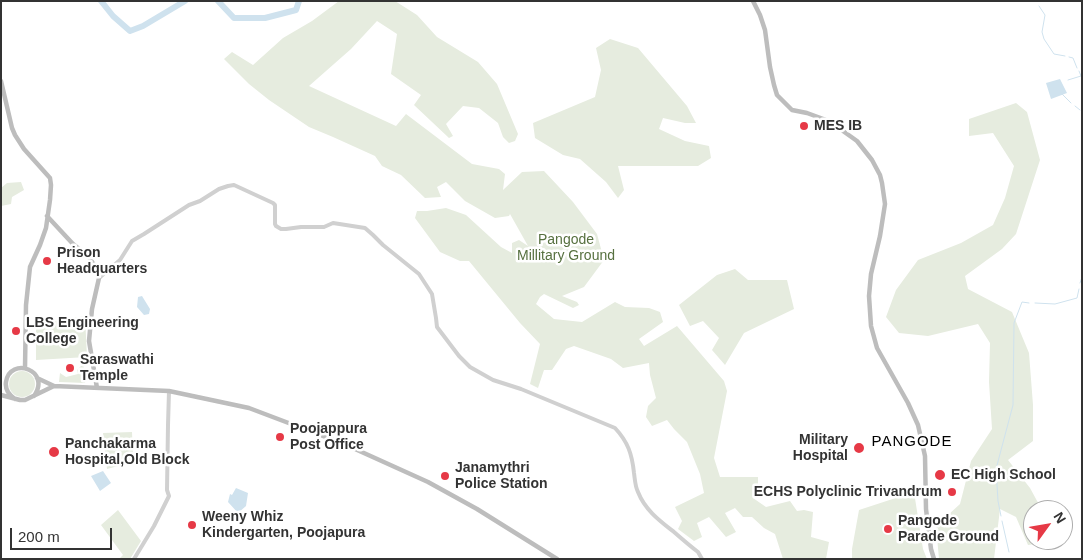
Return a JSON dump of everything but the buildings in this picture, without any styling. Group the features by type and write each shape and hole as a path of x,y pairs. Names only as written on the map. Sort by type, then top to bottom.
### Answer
{"main road":[{"path":"753,1 765,30 770,67 777,96 792,110 840,127 857,141 872,160 880,175 884,189 885,204 871,274 869,296 871,326 877,348 908,403 918,425 925,456 926,509 934,559"},
{"path":"1,81 15,135 24,149 50,178 51,185 43,236 30,267 26,305 25,368"},
{"path":"47,216 73,244 89,256 99,278 92,309 89,341 97,388"},
{"path":"15,399 4,385 12,371 25,368 31,370 37,378 54,386 169,391 249,408 344,444 428,482 557,559"},
{"path":"34,396 38,387 37,378"},
{"path":"1,394 25,400 54,386"}],"street":[{"path":"99,278 120,260 132,241 189,205 228,186 234,185 273,203 275,205 275,224 281,228 334,224 365,228 418,274 432,294 437,327 470,367 493,380 521,389 614,428 623,436 633,461 636,486 641,499 653,514 698,552 702,559"},
{"path":"134,559 169,496 167,490 169,391"}],"green space":[{"name":"Pangode Millitary Ground","path":"339,1 395,1 417,15 437,37 478,62 497,84 518,134 515,141 509,143 503,137 498,123 479,108 463,106 446,124 453,136 449,138 414,105 421,95 391,74 397,34 377,21 351,49 309,86 396,126 406,114 472,164 499,169 505,174 503,190 522,172 544,171 573,202 597,234 604,260 584,287 562,296 577,302 579,305 573,308 544,294 536,304 554,319 582,322 615,302 625,307 649,308 660,312 663,322 639,339 644,346 677,326 724,381 727,391 714,458 720,477 758,477 758,488 753,498 766,507 790,501 797,511 813,512 811,537 829,542 826,559 783,559 775,534 764,528 752,517 743,517 735,508 725,513 736,532 726,537 709,517 697,523 702,537 694,541 678,529 682,521 675,507 704,493 700,474 687,442 667,420 652,426 646,417 648,406 656,398 649,363 623,368 611,359 574,346 566,349 552,370 544,370 538,388 530,384 540,344 520,323 469,261 460,261 440,252 415,218 417,211 446,208 466,215 501,247 512,253 512,243 519,240 528,246 510,214 509,216 495,218 465,201 446,182 437,187 441,197 425,198 401,175 382,166 375,156 309,127 269,100 249,84 224,59 232,52 253,65 283,38 312,21"},
{"path":"610,39 638,48 687,106 696,123 685,123 663,118 659,129 685,141 709,146 711,158 698,166 618,166 624,190 618,198 606,182 580,159 563,155 535,138 533,123 595,97 601,70 596,48"},
{"path":"1016,103 1027,112 1040,160 1016,234 1002,249 965,276 968,289 1012,312 1029,353 1033,405 1033,441 1008,460 1030,488 1037,500 1023,500 1023,533 1016,517 1000,509 994,559 939,559 936,526 960,504 971,461 992,429 989,382 990,343 978,324 928,336 899,333 886,317 896,290 918,260 961,243 993,225 1005,198 1014,166 993,133 969,136 969,119"},
{"path":"21,182 24,190 12,197 11,204 1,206 1,188 7,183"},
{"path":"735,269 748,280 787,280 794,309 744,333 725,365 712,350 719,338 703,321 690,326 679,305 717,275"},
{"path":"85,316 87,357 36,360 36,324"},
{"path":"83,364 86,378 85,383 59,382 60,373 66,377 78,374 77,370"},
{"path":"22,371 31,375 35,384 31,393 22,397 13,393 9,384 13,375"},
{"path":"132,432 133,456 126,464 107,469 103,433"},
{"name":"Pangode Parade Ground","path":"914,492 923,549 927,559 852,559 859,510"},
{"path":"118,510 141,541 130,559 119,559 123,555 101,525"}],"water":[{"path":"1060,79 1067,93 1051,99 1046,83"},
{"path":"142,296 150,309 149,314 144,315 137,307 138,297"},
{"path":"103,471 111,483 100,491 91,476"},
{"path":"236,488 248,493 246,506 238,513 228,502 230,494 232,495"}],"waterway":[{"path":"101,1 113,16 130,31 143,26 185,1"},
{"path":"218,1 234,18 265,18 296,10 299,1"},
{"path":"1039,6 1045,15 1042,32 1044,39 1054,54 1065,56"},
{"path":"1069,57 1073,58 1077,68"},
{"path":"1079,71 1082,75"},
{"path":"1068,80 1081,76"},
{"path":"1062,94 1071,103"},
{"path":"1075,106 1080,110"},
{"path":"1080,283 1082,277"},
{"path":"1035,303 1055,304 1077,298 1079,289"},
{"path":"1001,516 996,469 1013,405 1014,323 1022,302 1029,303"},
{"path":"1002,521 1009,552"}],"place":[{"name":"MES IB","path":"804,126"},
{"name":"Prison Headquarters","path":"47,261"},
{"name":"LBS Engineering College","path":"16,331"},
{"name":"Saraswathi Temple","path":"70,368"},
{"name":"Poojappura Post Office","path":"280,437"},
{"name":"Military Hospital","path":"859,448"},
{"name":"Panchakarma Hospital,Old Block","path":"54,452"},
{"name":"EC High School","path":"940,475"},
{"name":"Janamythri Police Station","path":"445,476"},
{"name":"ECHS Polyclinic Trivandrum","path":"952,492"},
{"name":"Weeny Whiz Kindergarten, Poojapura","path":"192,525"},
{"name":"Pangode Parade Ground","path":"888,529"}],"district":[{"name":"PANGODE","path":"912,442"}]}
